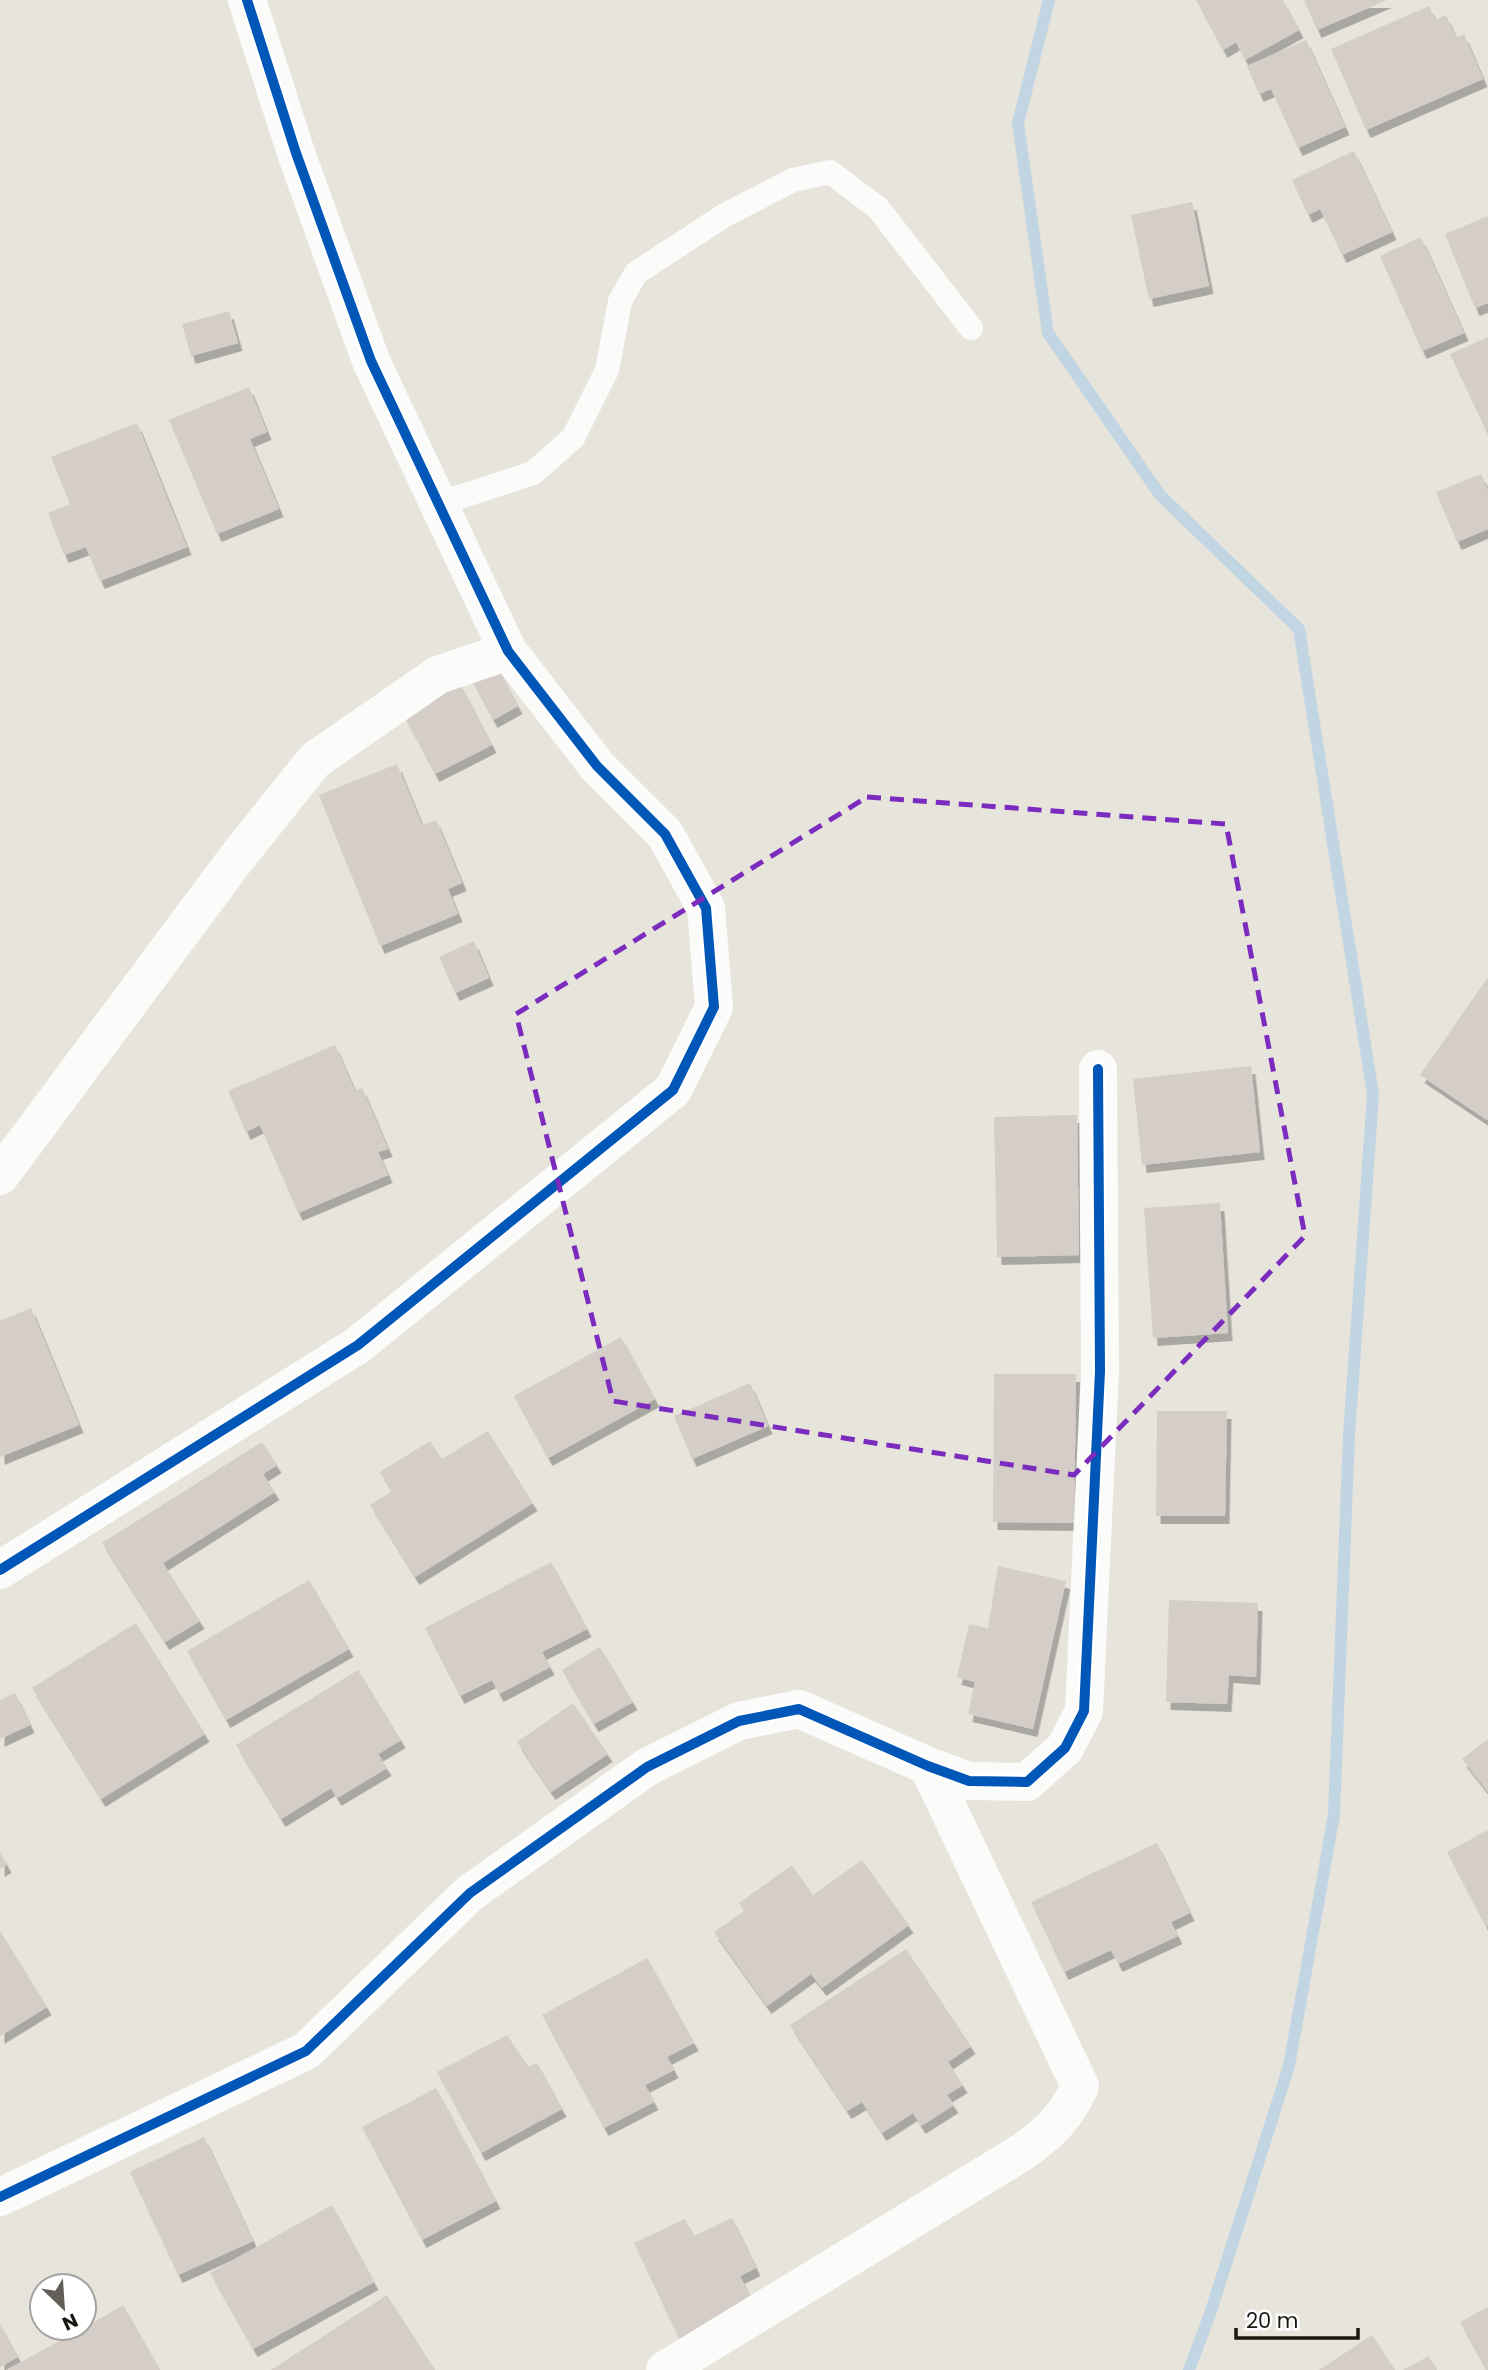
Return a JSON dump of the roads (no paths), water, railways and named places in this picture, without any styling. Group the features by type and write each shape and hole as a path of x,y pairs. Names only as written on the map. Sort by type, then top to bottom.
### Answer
{"street":[{"path":"0,1570 359,1345 673,1090 714,1007 706,908 665,834 597,766 508,651 371,361 296,153 247,0"},
{"path":"1,1170 235,860 315,760 438,675 508,651"},
{"path":"0,2197 306,2050 470,1893 647,1767 739,1721 799,1709 968,1781 1027,1782 1065,1748 1083,1711 1100,1371 1098,1069"},
{"path":"665,2370 1024,2151 1055,2128 1070,2108 1080,2086 928,1766"}],"lane":[{"path":"438,504 533,473 573,438 607,370 620,301 636,273 725,215 793,180 830,172 878,208 971,328"}],"waterway":[{"path":"1049,0 1018,123 1048,333 1160,495 1299,629 1373,1094 1349,1435 1334,1815 1289,2066 1210,2314 1189,2370"}]}
